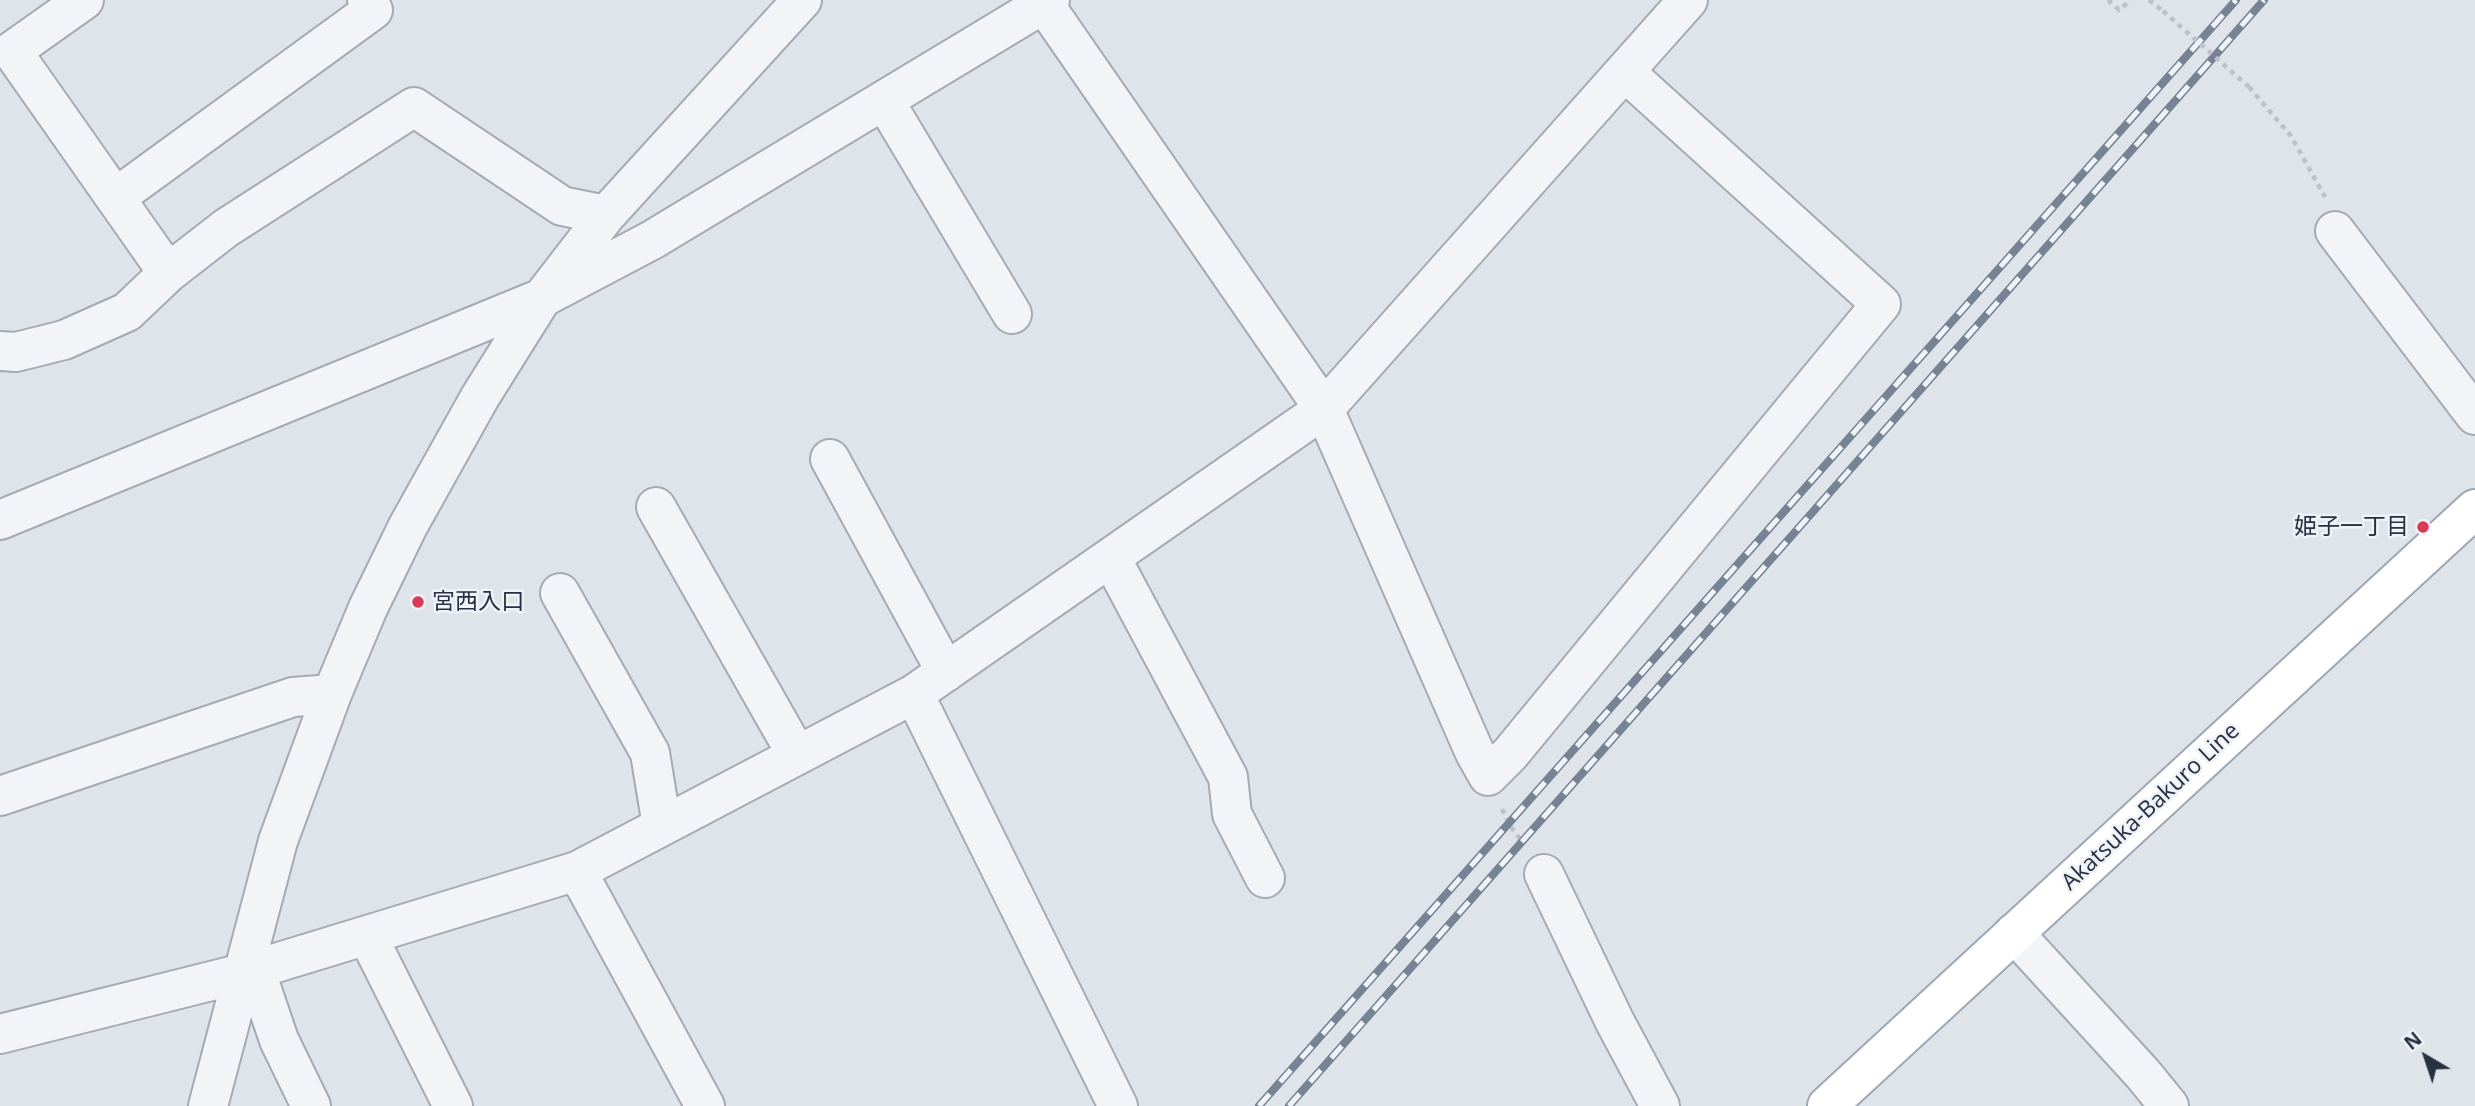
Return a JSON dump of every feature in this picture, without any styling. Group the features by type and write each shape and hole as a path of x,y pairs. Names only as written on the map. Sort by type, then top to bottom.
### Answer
{"main road":[{"name":"Akatsuka-Bakuro Line","path":"1827,1106 2472,519"}],"street":[{"path":"85,0 12,51 168,273"},
{"path":"116,198 373,10 366,0"},
{"path":"208,1106 249,971 278,841 332,694 368,608 408,526 480,397 542,298 606,215 802,0"},
{"path":"0,1034 249,971 577,871 914,694 1324,409 1688,0"},
{"path":"0,520 542,298 652,240 1047,2 1324,409 1475,753 1488,776 1510,754 1881,304 1625,72"},
{"path":"884,100 1012,314"},
{"path":"0,351 16,352 64,340 127,312 168,273 226,228 414,107 562,206 606,215"},
{"path":"2335,232 2475,415"},
{"path":"830,458 946,672"},
{"path":"656,507 797,755"},
{"path":"1111,558 1228,777 1232,814 1265,878"},
{"path":"560,593 650,752 663,826"},
{"path":"0,796 293,697 332,694"},
{"path":"914,694 1118,1106"},
{"path":"577,871 705,1106"},
{"path":"1544,874 1615,1021 1661,1106"},
{"path":"2014,933 2169,1106"},
{"path":"367,935 453,1106"},
{"path":"249,971 312,1106"}],"path":[{"path":"2108,0 2119,10 2132,0"},
{"path":"2149,0 2249,87 2291,136 2326,198 2335,232"},
{"path":"1488,776 1508,824 1544,874"}],"railway":[{"path":"1259,1106 2236,0"},
{"path":"1289,1106 2264,0"}],"place":[{"name":"姫子一丁目","path":"2423,527"},
{"name":"宮西入口","path":"418,602"}]}
